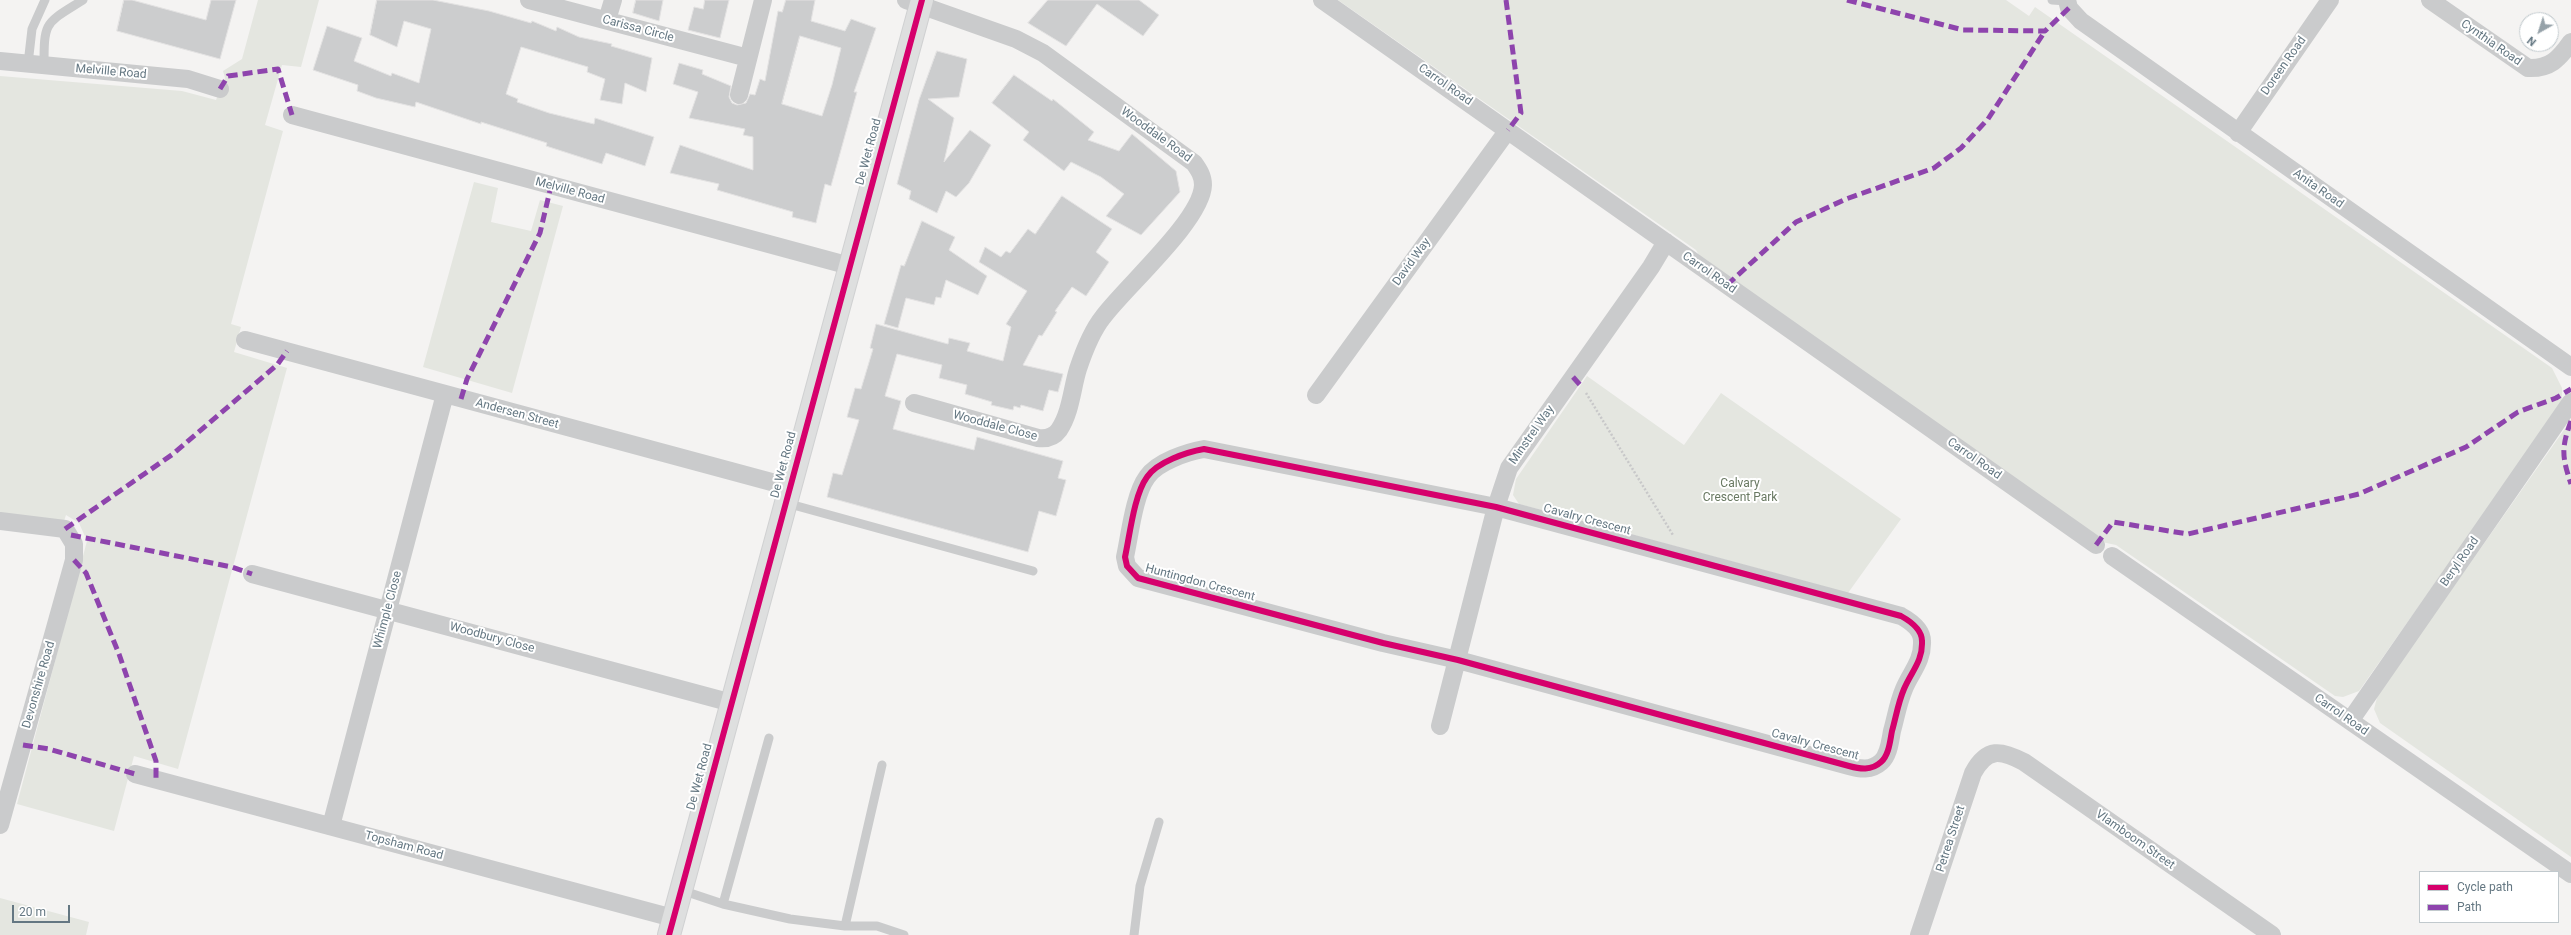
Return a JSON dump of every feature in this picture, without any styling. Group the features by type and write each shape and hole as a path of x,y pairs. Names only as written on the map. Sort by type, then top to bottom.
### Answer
{"street":[{"name":"Carissa Circle","path":"529,0 748,58"},
{"path":"607,20 613,0"},
{"path":"739,95 762,0"},
{"name":"Carrol Road","path":"1322,0 2096,545"},
{"name":"Doreen Road","path":"2238,133 2330,0"},
{"name":"Cynthia Road","path":"2430,0 2528,68 2538,68 2553,63 2571,42"},
{"name":"De Wet Road","path":"671,926 850,266 916,2"},
{"name":"Wooddale Road","path":"916,2 1016,40 1043,53 1176,149 1194,163 1202,174 1203,185 1192,212 1158,256 1103,317 1090,338 1078,369"},
{"name":"Anita Road","path":"2064,2 2081,21 2571,367"},
{"name":"Melville Road","path":"0,61 188,79 220,89"},
{"name":"Melville Road","path":"292,115 850,266"},
{"name":"David Way","path":"1316,395 1508,130"},
{"name":"Minstrel Way","path":"1440,726 1496,507 1508,468 1651,267 1666,242"},
{"name":"Andersen Street","path":"245,340 445,394 788,495"},
{"name":"Wooddale Close","path":"914,403 1022,435 1044,439 1056,433 1063,422 1078,369"},
{"name":"Whimple Close","path":"331,826 445,394"},
{"name":"Beryl Road","path":"2350,721 2571,402"},
{"name":"Huntingdon Crescent","path":"1458,660 1376,641 1138,578 1127,566 1125,557 1140,495 1143,484 1152,471 1182,456 1204,449 1496,507"},
{"name":"Cavalry Crescent","path":"1458,660 1864,769 1879,764 1888,750 1899,700 1919,662 1922,639 1910,621 1901,616 1496,507"},
{"name":"Devonshire Road","path":"0,521 65,528 74,544 74,560 0,825"},
{"name":"Carrol Road","path":"2112,556 2571,874"},
{"name":"Woodbury Close","path":"252,574 388,609 732,703"},
{"name":"Petrea Street","path":"1919,935 1973,772 1978,763 1994,752"},
{"name":"Vlamboom Street","path":"1994,752 2006,753 2024,762 2272,935"},
{"name":"Topsham Road","path":"135,774 331,826 671,926"}],"lane":[{"path":"36,65 32,29 45,0"},
{"path":"36,65 46,27 54,18 83,0"},
{"path":"788,495 1034,571"},
{"path":"723,904 769,738"},
{"path":"845,926 882,766"},
{"path":"1134,935 1140,886 1160,822"},
{"path":"680,890 723,904 790,919 845,926 877,926 904,935"}],"path":[{"path":"1585,392 1676,540"}],"green space":[{"path":"258,0 319,0 301,67 282,65 265,125 283,131 231,324 241,327 234,352 287,368 178,769 134,756 114,831 17,804 87,541 79,523 66,515 61,530 0,524 0,76 182,91 216,100 225,78 223,71 242,59"},
{"path":"1338,0 2006,0 2029,16 2035,7 2552,368 2562,388 2562,403 2359,691 2343,697 2335,696 2116,545 2102,542 1704,264 1696,250"},
{"path":"474,182 498,188 491,222 531,231 540,200 563,206 512,393 423,367"},
{"name":"Calvary Crescent Park","path":"1587,376 1684,445 1721,393 1901,519 1848,593 1519,504 1513,495 1516,479"},
{"path":"2571,420 2571,857 2380,723 2374,709 2378,694"},
{"path":"0,898 89,922 86,935 0,935"}],"building":[{"path":"124,0 132,0 206,20 211,0 236,0 220,59 117,31"},
{"path":"377,0 433,0 489,11 531,23 532,21 556,31 557,27 579,37 612,44 611,46 652,58 646,92 625,83 622,104 600,100 605,79 587,72 588,67 521,47 506,94 518,99 517,102 549,113 594,124 595,118 654,137 645,166 606,153 602,164 546,146 547,143 481,122 481,124 416,102 415,107 376,98 357,91 358,85 313,70 327,26 362,38 354,61 391,76 392,73 419,83 431,29 404,21 397,47 370,35"},
{"path":"636,0 663,0 659,21 633,13"},
{"path":"705,0 729,0 720,38 688,30 694,7 703,9"},
{"path":"786,0 815,0 811,21 845,31 851,19 876,28 854,92 857,92 831,186 825,184 816,223 792,217 793,212 717,190 719,184 670,173 680,145 753,170 753,137 743,135 745,129 689,118 698,92 673,84 679,63 703,70 702,74 731,86 729,97 732,103 737,105 746,103 750,94 755,95 760,79 765,81 778,11 782,12","holes":["800,36 841,48 832,85 822,116 782,104"]},
{"path":"1048,0 1139,0 1159,15 1143,36 1097,4 1066,46 1028,23"},
{"path":"937,51 967,59 959,97 928,99 954,118 944,162 970,130 991,145 969,183 956,197 946,191 937,213 909,199 911,191 897,184 919,100"},
{"path":"1014,75 1052,101 1053,99 1094,132 1088,140 1119,151 1132,134 1176,171 1180,192 1141,235 1106,216 1124,194 1101,177 1071,162 1064,171 1023,140 1029,132 992,103"},
{"path":"1062,196 1112,229 1096,252 1109,262 1086,296 1072,287 1055,311 1057,312 1042,336 1039,335 1023,365 1063,374 1058,392 1049,390 1043,411 1021,405 1020,408 1014,406 1013,410 991,405 992,402 965,394 967,385 939,378 942,365 897,354 885,396 901,401 893,429 974,450 977,437 1063,461 1058,478 1066,480 1056,516 1039,511 1028,552 827,497 833,473 842,475 859,420 847,417 855,388 861,389 873,349 870,348 876,324 948,344 949,338 970,343 967,351 1003,361 1011,327 1006,324 1027,291 979,262 985,247 1001,257 1006,251 1010,253 1028,229 1035,234"},
{"path":"922,221 955,237 949,250 987,276 978,295 946,280 941,298 936,297 934,305 906,298 898,328 884,324 901,265 904,266"}],"marked path":[{"path":"1506,0 1521,113 1508,130"},
{"path":"1847,0 1963,30 2045,31 2069,8"},
{"path":"1727,285 1796,222 1846,199 1934,168 1961,148 1988,119 2045,31"},
{"path":"220,89 228,76 278,69 292,115"},
{"path":"461,399 467,379 540,233 551,186"},
{"path":"65,529 173,454 277,365 287,351"},
{"path":"1573,377 1581,386"},
{"path":"2096,545 2113,522 2188,534 2359,494 2466,447 2518,412 2556,398 2571,389"},
{"path":"2571,421 2564,446 2564,459 2571,484"},
{"path":"71,535 232,567 252,574"},
{"path":"74,560 86,573 119,654 156,761 156,779"},
{"path":"23,745 49,749 135,774"}],"cycle path":[{"path":"669,935 922,0"},
{"path":"1204,449 1496,507 1901,616 1912,623 1920,633 1922,648 1919,660 1900,700 1886,756 1881,762 1873,767 1853,767 1458,660 1383,643 1138,578 1127,566 1125,557 1136,504 1147,477 1158,467 1173,458 1204,449"}]}
